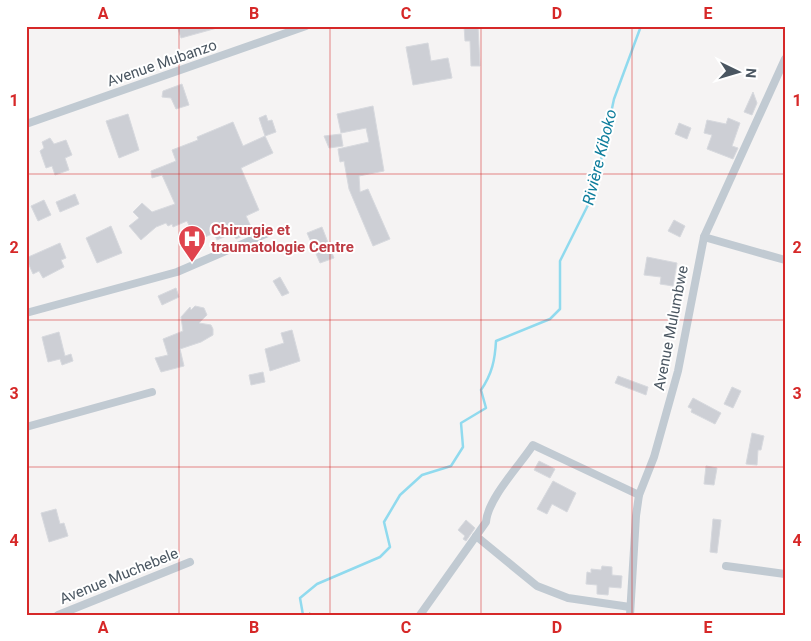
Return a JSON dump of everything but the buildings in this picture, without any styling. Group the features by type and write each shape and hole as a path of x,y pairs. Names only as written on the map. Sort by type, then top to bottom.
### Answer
{"street":[{"name":"Avenue Mubanzo","path":"26,124 306,26"},
{"name":"Avenue Mulumbwe","path":"630,611 639,495 654,457 678,371 704,237 785,60"},
{"path":"26,313 177,272 270,232"},
{"path":"704,237 785,260"},
{"path":"26,427 152,392"},
{"path":"420,615 486,522 487,514 494,501 534,445 639,495"},
{"path":"476,536 537,586 568,598 630,611"},
{"name":"Avenue Muchebele","path":"58,615 190,562"},
{"path":"726,566 785,574"}],"waterway":[{"name":"Rivière Kiboko","path":"303,615 300,598 317,584 380,557 390,547 384,522 400,495 422,475 451,466 463,447 461,423 486,408 481,390 492,367 496,341 550,319 560,309 560,261 589,203 596,183 614,99 641,26"}],"place":[{"name":"Chirurgie et traumatologie Centre","path":"192,263"}]}
